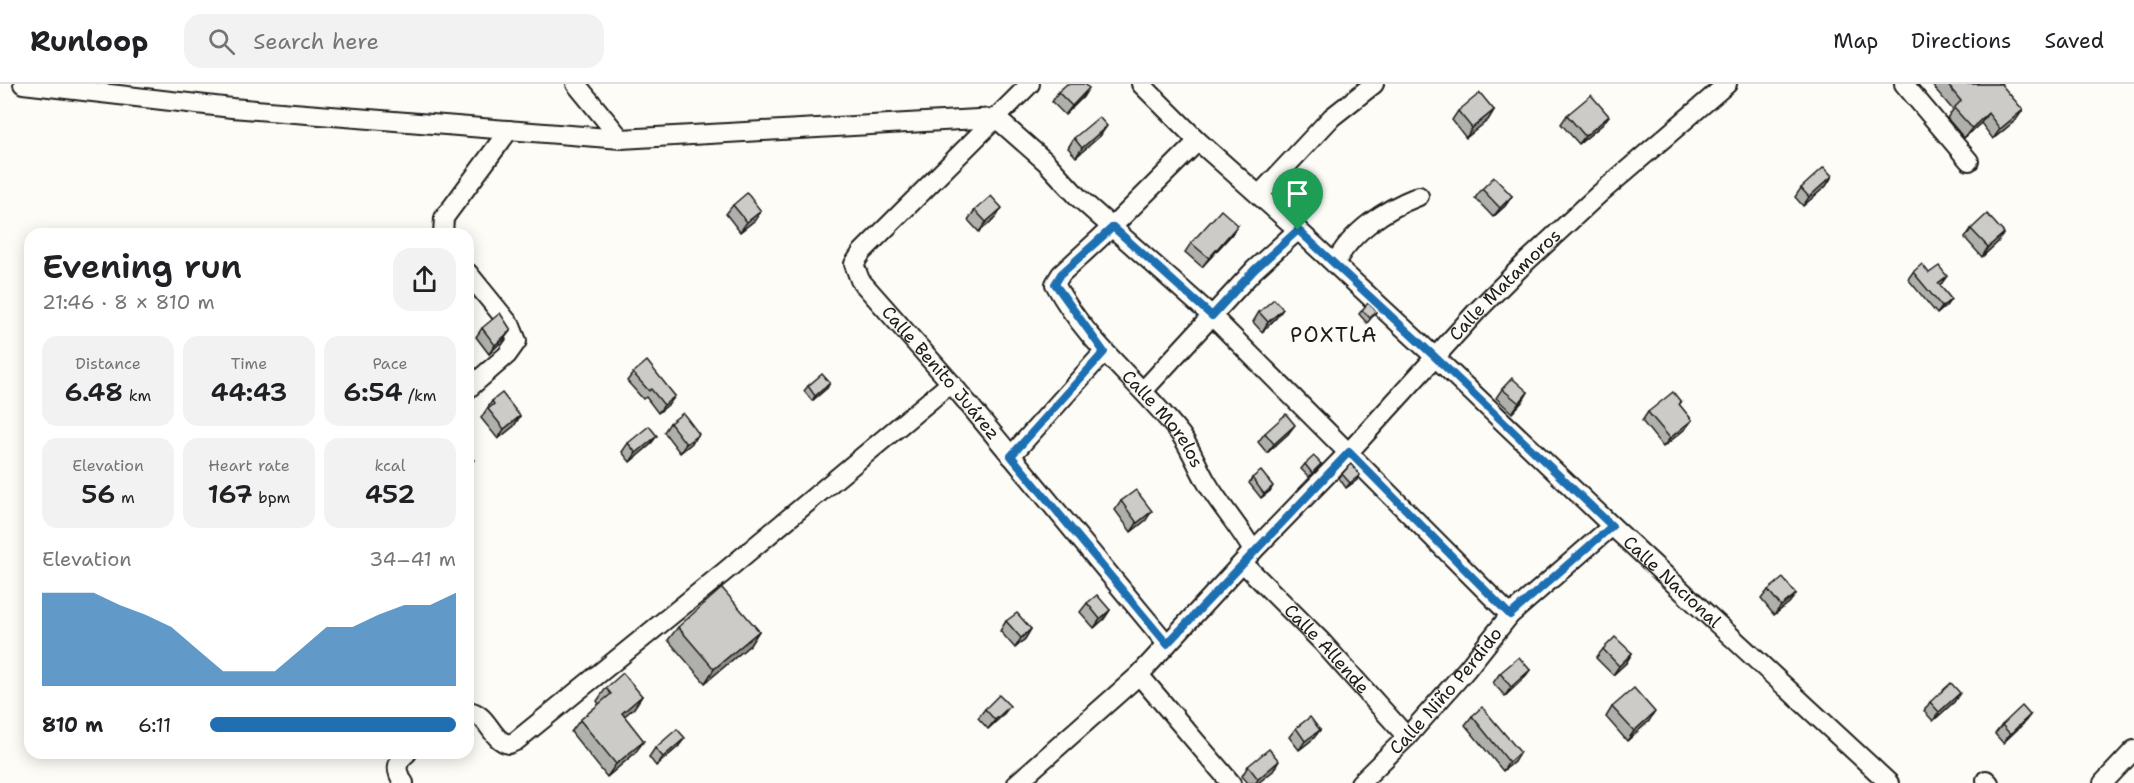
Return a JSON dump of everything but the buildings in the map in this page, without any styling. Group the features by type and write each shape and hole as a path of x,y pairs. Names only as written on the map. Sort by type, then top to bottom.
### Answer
{"street":[{"path":"23,84 232,108 621,139 996,118 1030,84"},
{"path":"576,84 621,139"},
{"name":"Calle Nacional","path":"1141,84 1198,141 1335,264 1612,526 1889,783"},
{"path":"1259,195 1332,117 1374,84"},
{"path":"1904,84 1969,161"},
{"name":"Calle Matamoros","path":"1017,783 1139,675 1349,452 1477,311 1533,255 1715,88"},
{"path":"996,118 1047,162 1079,198 1212,316 1510,615"},
{"name":"Calle Benito Juárez","path":"996,118 862,252 854,264 860,280 951,383 1167,644"},
{"path":"443,228 444,218 509,130"},
{"name":"Calle Morelos","path":"1198,141 1113,227 1061,274 1055,284 1104,352 1143,391 1182,437 1208,485 1245,536 1248,557"},
{"path":"1335,264 1341,251 1353,238 1402,203 1419,196"},
{"path":"1143,391 1254,270 1298,230"},
{"path":"474,280 511,326 517,341 507,356 474,384"},
{"path":"1011,456 1104,352"},
{"path":"474,712 484,719 503,743 509,744 516,741 723,573 951,383"},
{"name":"Calle Niño Perdido","path":"1360,783 1407,737 1467,669 1510,615 1612,526"},
{"name":"Calle Allende","path":"1248,557 1407,737"},
{"path":"1139,675 1231,783"},
{"path":"2103,783 2134,750"},
{"path":"400,759 397,765 398,773 404,783"}],"district":[{"name":"POXTLA","path":"1334,335"}],"route":[{"path":"1113,227 1212,316 1254,270 1298,230 1612,526 1510,615 1349,452 1167,644 1011,456 1104,352 1055,284 1061,274 1113,227"}]}
